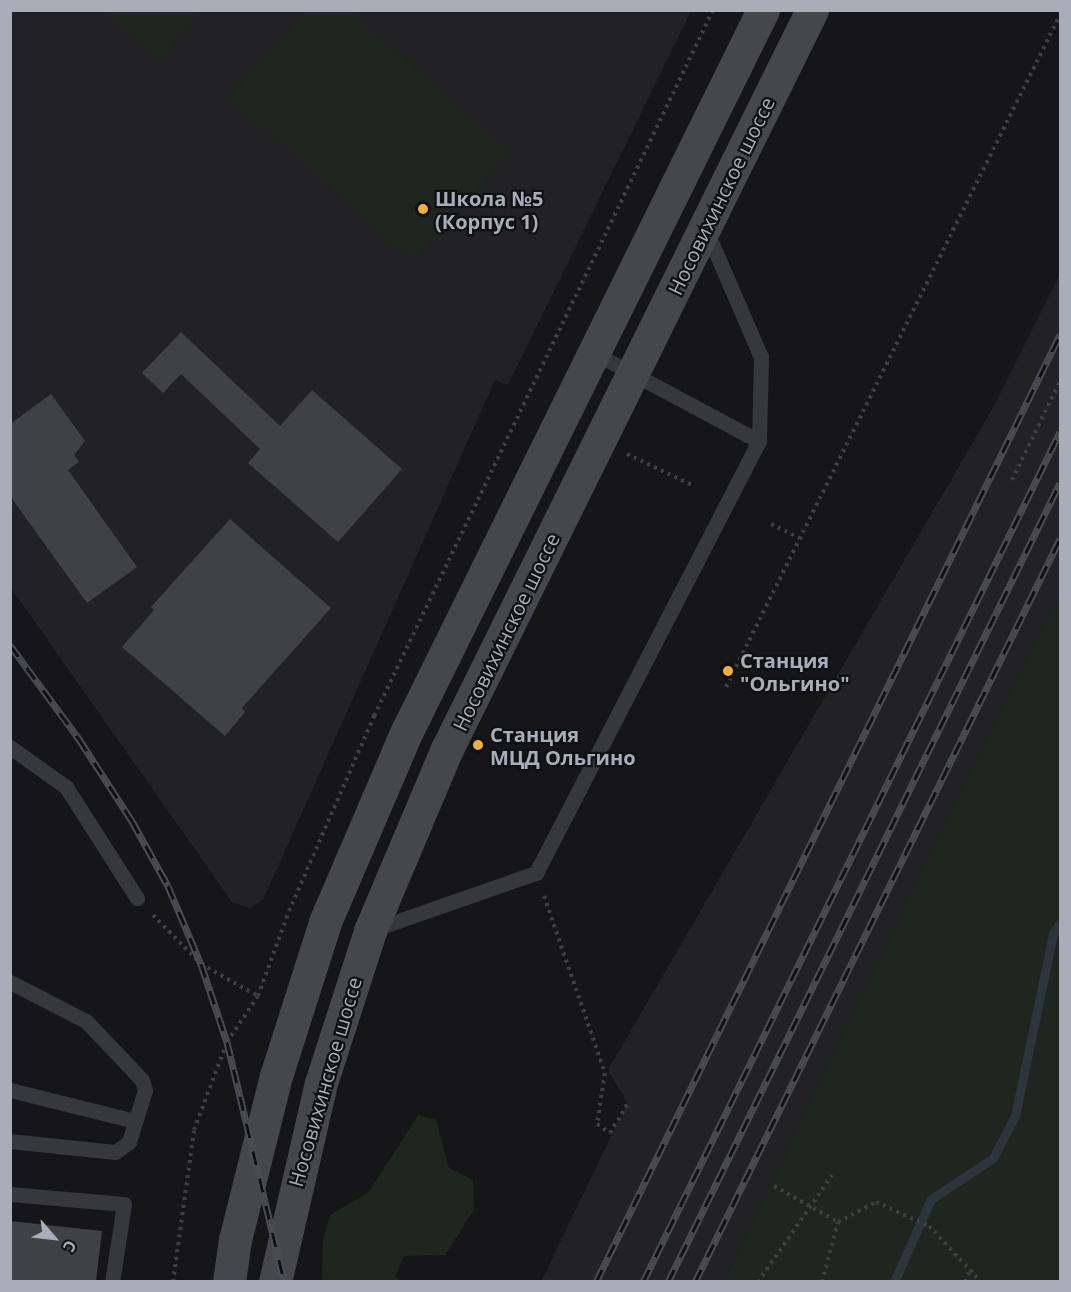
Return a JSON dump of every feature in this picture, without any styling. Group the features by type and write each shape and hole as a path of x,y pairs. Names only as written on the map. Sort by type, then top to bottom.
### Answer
{"main road":[{"path":"230,1281 235,1240 276,1076 325,922 407,731 763,10"},
{"name":"Носовихинское шоссе","path":"275,1281 321,1083 370,931 447,749 812,10"}],"lane":[{"path":"370,931 536,873 759,441 761,357 705,228"},
{"path":"594,353 759,441"},
{"path":"10,747 66,787 137,898"},
{"path":"10,982 86,1022 142,1080 145,1090 129,1142 115,1152 10,1141"},
{"path":"10,1090 135,1121"},
{"path":"10,1194 124,1204 112,1281"}],"path":[{"path":"173,1281 194,1130 227,1042 258,996 289,911 374,716 713,10"},
{"path":"726,687 1060,15"},
{"path":"1012,480 1060,381"},
{"path":"618,449 694,486"},
{"path":"771,524 800,538"},
{"path":"536,873 605,1073 597,1124 610,1133 627,1103"},
{"path":"137,898 201,964 258,996"},
{"path":"758,1281 812,1207 832,1175"},
{"path":"774,1186 838,1222"},
{"path":"822,1281 838,1222 876,1202 929,1226 981,1281"},
{"path":"965,1281 970,1270"}],"shaded area":[{"path":"14,10 691,11 508,385 495,380 263,900 250,908 232,902 11,588 10,21"},
{"path":"111,11 202,11 159,60 107,15"},
{"path":"306,11 350,11 510,152 413,261 229,98"},
{"path":"1060,274 1060,594 724,1281 541,1282 627,1103 608,1070 994,406"},
{"path":"1060,594 1060,1281 724,1281 920,877"},
{"path":"418,1115 436,1120 449,1168 473,1180 474,1210 445,1255 404,1256 395,1277 402,1281 322,1281 323,1241 330,1215 369,1192"}],"building":[{"path":"181,332 280,426 312,390 402,469 338,542 248,463 260,449 181,374 163,393 142,373"},
{"path":"51,394 85,441 74,455 79,462 68,470 137,567 87,603 10,496 10,424"},
{"path":"230,519 331,608 242,708 245,712 225,736 122,647 154,610 151,607"},
{"path":"10,1221 102,1231 96,1281 10,1281"}],"waterway":[{"path":"894,1282 931,1199 993,1158 1015,1116 1053,934 1060,923"}],"railway":[{"path":"596,1282 1060,335"},
{"path":"643,1282 1060,432"},
{"path":"668,1282 1060,483"},
{"path":"695,1282 1060,539"},
{"path":"10,645 79,739 132,821 168,886 201,964 227,1042 284,1282"}],"place":[{"name":"Школа №5 (Корпус 1)","path":"423,209"},
{"name":"Станция \"Ольгино\"","path":"728,671"},
{"name":"Станция МЦД Ольгино","path":"478,745"}]}
